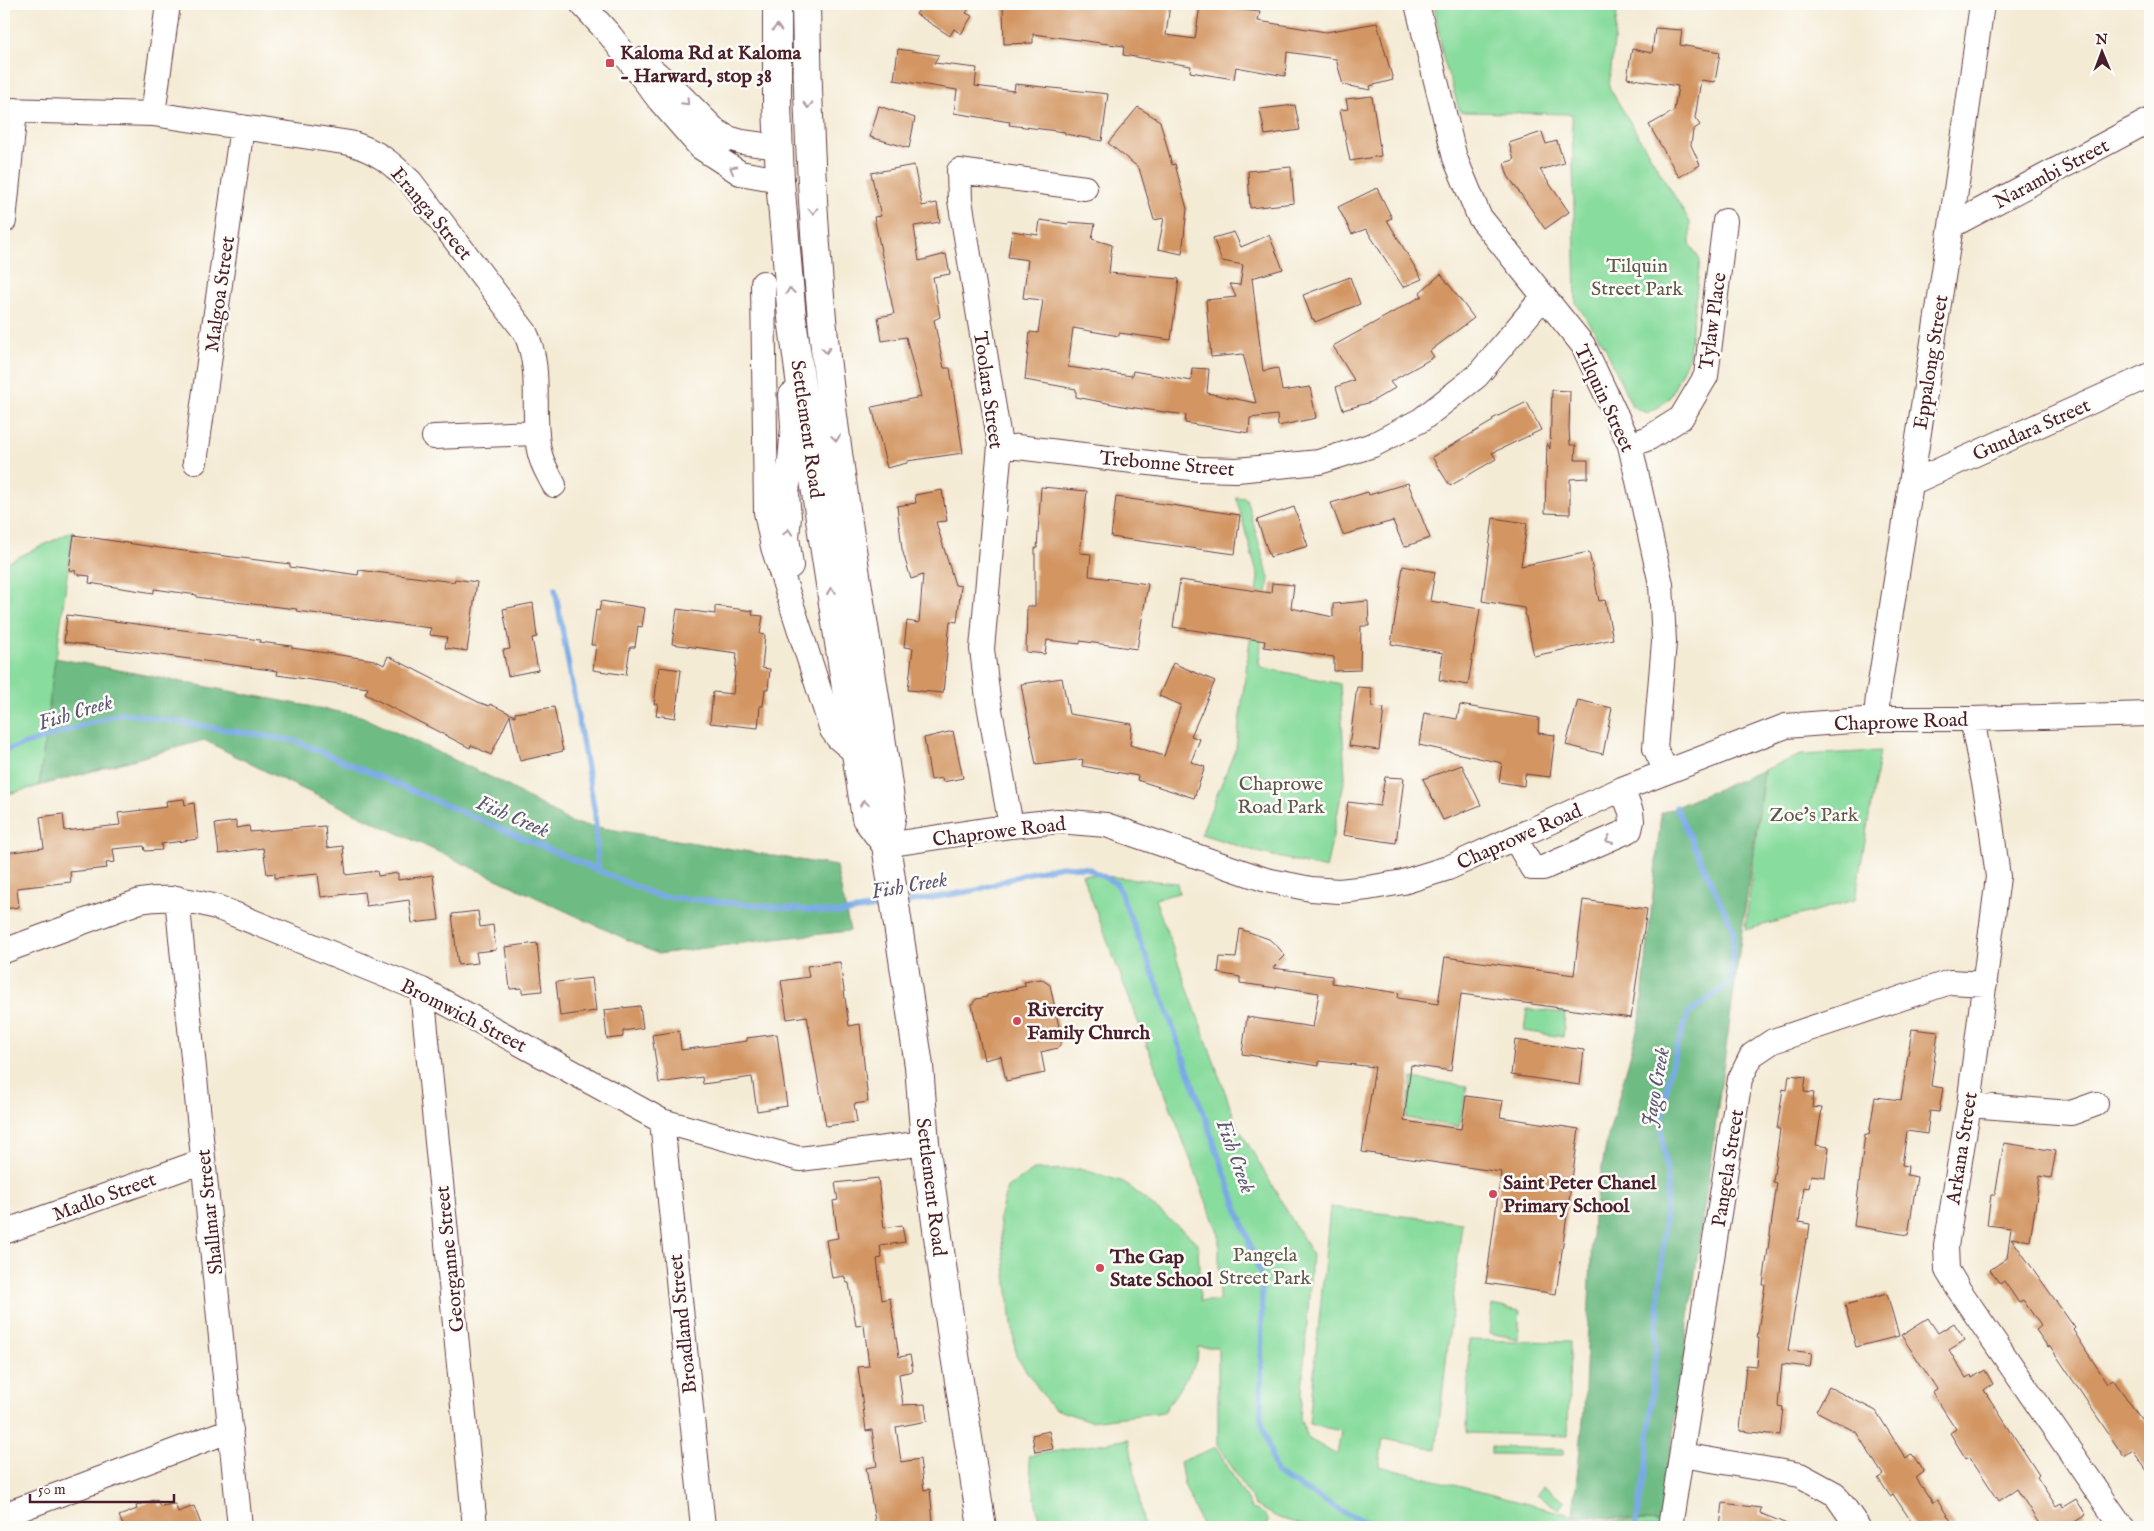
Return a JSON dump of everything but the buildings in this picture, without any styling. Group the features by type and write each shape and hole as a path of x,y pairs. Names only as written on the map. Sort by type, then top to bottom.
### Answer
{"main road":[{"name":"Settlement Road","path":"777,4 778,147 792,318 810,454 866,818 886,845"},
{"name":"Settlement Road","path":"806,4 812,211 830,390 892,814 886,845 894,888 919,1066 925,1143 951,1330 982,1527"},
{"path":"778,147 796,152 810,161 795,176 780,180"},
{"path":"856,571 852,632 867,731 864,745 856,753"}],"street":[{"path":"153,114 168,4"},
{"path":"582,4 610,35 660,102 704,151 740,173 780,180"},
{"name":"Tilquin Street","path":"1417,4 1454,158 1479,216 1583,345 1630,445 1661,584 1664,642 1655,748 1666,771"},
{"name":"Eppalong Street","path":"1876,719 1951,226 1982,4"},
{"path":"610,35 671,86 716,131 728,138 742,142 778,147"},
{"path":"4,221 11,160 9,110"},
{"name":"Eranga Street","path":"9,110 153,114 350,143 373,150 390,162 411,182 525,332 532,347 536,372 538,449 544,467 554,485"},
{"name":"Narambi Street","path":"1951,226 2150,120"},
{"name":"Malgoa Street","path":"195,462 242,127"},
{"name":"Toolara Street","path":"1011,826 988,699 982,649 1000,445 960,200 959,170 1085,188"},
{"name":"Tylaw Place","path":"1630,445 1649,438 1681,418 1706,376 1725,221"},
{"path":"763,283 766,512 773,547 832,730 838,738 856,753"},
{"name":"Trebonne Street","path":"1000,445 1199,469 1237,470 1319,462 1373,445 1421,420 1477,376 1544,296"},
{"path":"792,318 789,370 793,427 787,495 789,517 787,537 789,560 801,598 801,631"},
{"name":"Gundara Street","path":"1911,483 2150,375"},
{"path":"434,437 537,433"},
{"name":"Chaprowe Road","path":"886,845 1011,826 1058,821 1106,825 1266,880 1311,889 1368,888 1403,882 1448,868 1622,789 1786,726 1876,719 1972,719 2150,714"},
{"name":"Arkana Street","path":"1972,719 1989,809 1998,877 1969,1105 1946,1246 1947,1270 2122,1527"},
{"path":"1515,838 1532,868 1543,868 1617,837 1630,830 1632,821 1622,789"},
{"name":"Bromwich Street","path":"4,951 140,901 159,897 176,898 219,908 422,990 662,1121 800,1159 925,1143"},
{"name":"Shallmar Street","path":"176,898 240,1527"},
{"name":"Pangela Street","path":"1670,1527 1740,1079 1752,1054 1774,1041 1950,982 1985,984"},
{"name":"Georganne Street","path":"422,990 475,1527"},
{"path":"1969,1105 2071,1113 2096,1104"},
{"name":"Broadland Street","path":"662,1121 703,1527"},
{"name":"Madlo Street","path":"4,1232 203,1161"},
{"path":"4,1515 231,1430"},
{"path":"1682,1455 1800,1475 1835,1494 1858,1527"}],"green space":[{"name":"Tilquin Street Park","path":"1434,4 1618,4 1609,87 1690,222 1690,244 1700,260 1689,356 1670,397 1659,407 1646,413 1632,406 1604,345 1576,303 1572,114 1460,112 1443,58"},
{"name":"Chaprowe Road Park","path":"1236,497 1246,498 1269,578 1259,663 1261,667 1340,684 1345,777 1326,869 1258,852 1201,834 1236,748 1258,577"},
{"path":"73,531 39,786 4,795 4,564"},
{"path":"55,658 361,716 501,782 572,823 836,866 850,931 658,954 277,777 204,740 39,786"},
{"name":"Zoe's Park","path":"1880,751 1855,900 1745,930 1764,770 1801,755"},
{"path":"1764,770 1661,1522 1573,1515 1584,1411 1593,1216 1607,1140 1640,1020 1661,813"},
{"name":"Pangela Street Park","path":"1082,874 1177,883 1179,893 1155,899 1237,1125 1312,1254 1300,1419 1309,1439 1337,1455 1341,1431 1309,1424 1330,1207 1462,1223 1436,1449 1383,1439 1379,1466 1591,1520 1661,1522 1661,1527 1308,1527 1279,1518 1255,1505 1218,1444 1218,1347 1198,1347 1197,1361 1164,1412 1090,1421 1052,1408 1016,1356 999,1218 1007,1188 1034,1170 1080,1169 1124,1182 1198,1243 1200,1301 1219,1301 1219,1235"},
{"path":"1527,1009 1565,1013 1563,1037 1524,1031"},
{"path":"1412,1078 1467,1086 1459,1127 1406,1118"},
{"path":"1492,1305 1520,1311 1518,1339 1489,1333"},
{"path":"1469,1340 1570,1342 1568,1436 1467,1433"},
{"path":"1129,1439 1144,1527 1040,1527 1028,1456"},
{"path":"1216,1447 1252,1509 1267,1517 1267,1527 1202,1527 1184,1484 1180,1462"},
{"path":"1491,1447 1563,1449 1563,1455 1491,1454"},
{"path":"1543,1486 1565,1501 1559,1509 1536,1495"}],"waterway":[{"path":"555,589 595,813 598,870"},
{"name":"Fish Creek","path":"4,751 122,713 296,741 658,896 839,913 888,905"},
{"name":"Jago Creek","path":"1635,1527 1647,1461 1668,1181 1661,1126 1671,1066 1688,1014 1730,983 1734,931 1676,807"},
{"name":"Fish Creek","path":"902,903 977,890 1025,874 1061,866 1087,868 1117,884 1160,991 1262,1278 1261,1418 1276,1473 1349,1515 1381,1527"}],"place":[{"name":"Kaloma Rd at Kaloma - Harward, stop 38","path":"610,63"},
{"name":"Rivercity Family Church","path":"1017,1021"},
{"name":"Saint Peter Chanel Primary School","path":"1493,1194"},
{"name":"The Gap State School","path":"1100,1268"}]}
